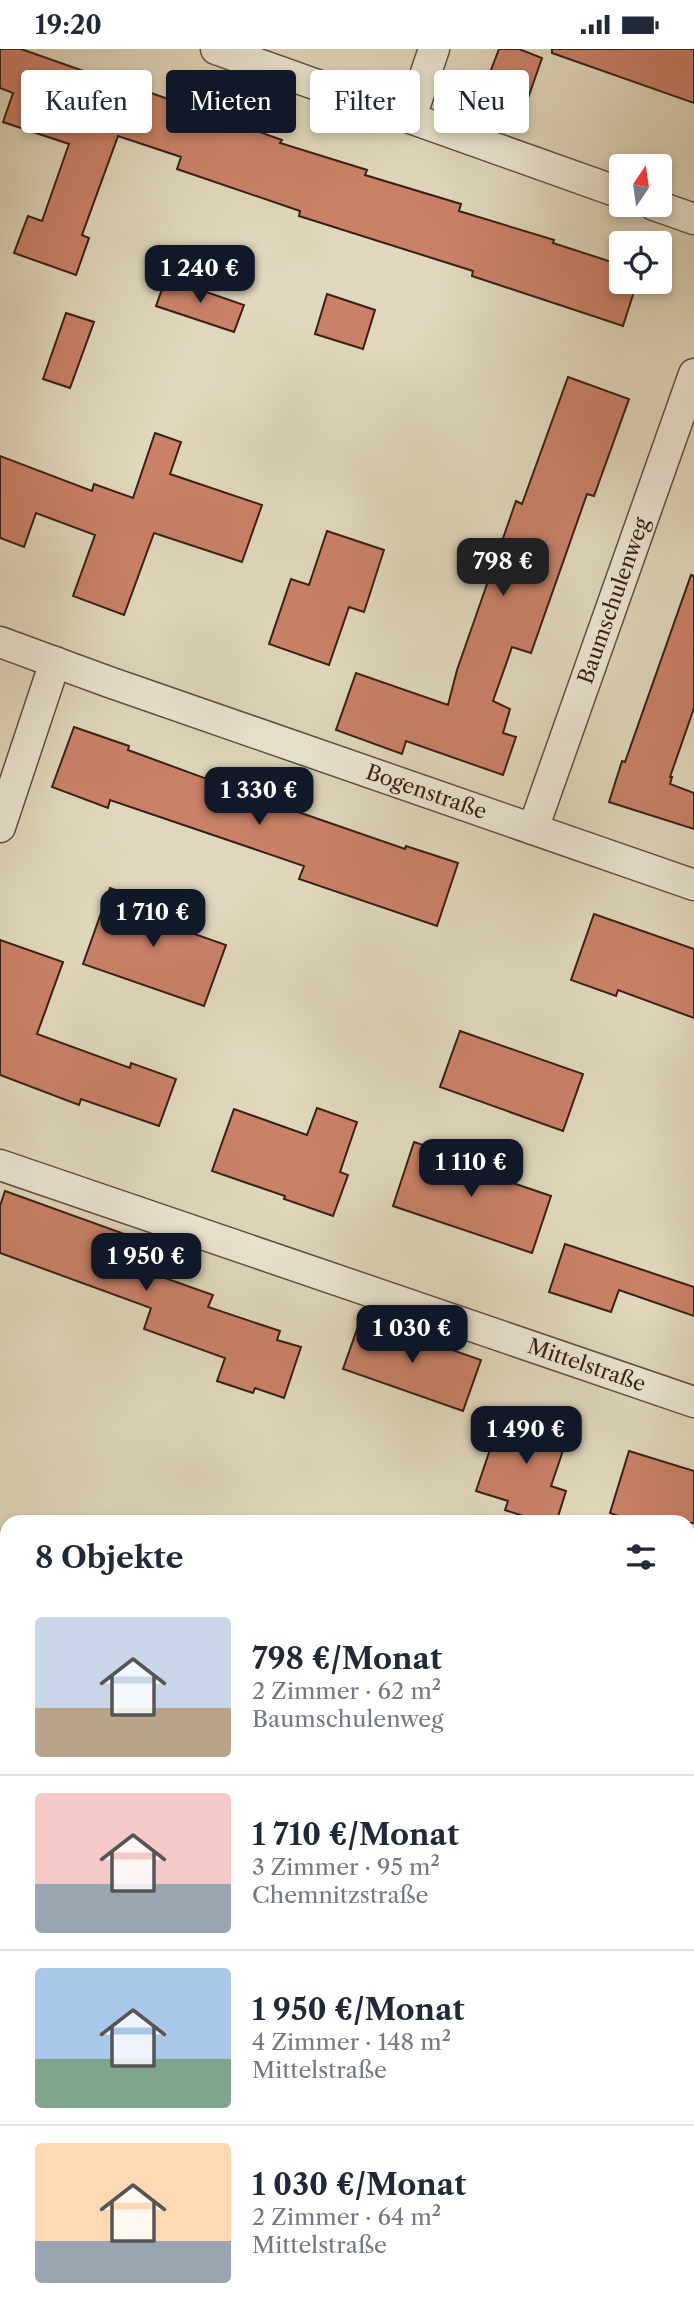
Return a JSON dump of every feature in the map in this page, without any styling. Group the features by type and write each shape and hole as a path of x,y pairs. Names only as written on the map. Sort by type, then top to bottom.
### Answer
{"street":[{"path":"216,49 310,82"},
{"path":"420,90 434,49"},
{"path":"420,120 609,189"},
{"path":"672,211 694,219"},
{"name":"Baumschulenweg","path":"533,829 694,374"},
{"name":"Bogenstraße","path":"0,642 694,885"},
{"path":"0,827 55,662"},
{"name":"Mittelstraße","path":"0,1165 694,1402"}],"building":[{"path":"0,49 21,49 81,70 21,70 21,128 3,122 13,93 0,88"},
{"path":"499,49 519,49 542,58 529,95 529,70 491,70"},
{"path":"552,49 694,49 694,103 552,53"},
{"path":"152,93 166,98 166,133 263,133 282,140 280,143 367,170 365,175 461,204 459,211 554,240 553,243 609,261 609,294 633,294 623,326 472,276 473,271 299,216 300,211 177,169 181,157 118,136 82,235 89,238 76,275 14,253 28,216 42,221 69,144 36,133 152,133"},
{"path":"166,278 244,305 234,332 156,306"},
{"path":"327,294 375,310 363,349 315,334"},
{"path":"66,313 94,322 70,388 43,379"},
{"path":"568,377 629,399 594,496 587,494 531,653 512,647 493,701 510,709 503,733 516,737 503,775 406,741 402,754 336,730 356,673 448,705 457,670 516,501 522,504"},
{"path":"155,433 181,442 170,474 262,505 242,562 154,533 124,615 73,596 95,535 36,513 24,547 0,538 0,456 92,491 94,484 133,498"},
{"path":"327,531 384,550 364,612 349,607 329,665 269,644 291,579 309,585"},
{"path":"691,575 694,576 694,708 670,777 670,784 694,793 694,829 609,802"},
{"path":"74,727 129,746 128,750 275,804 405,849 406,846 458,863 437,926 299,879 304,866 110,800 108,808 52,787"},
{"path":"110,888 171,910 166,924 226,945 204,1006 83,964"},
{"path":"594,914 694,949 694,1018 618,990 616,996 571,980"},
{"path":"0,940 63,962 37,1034 130,1068 131,1063 176,1079 159,1126 81,1099 79,1105 0,1075"},
{"path":"460,1031 583,1074 563,1131 440,1087"},
{"path":"317,1108 357,1122 340,1172 348,1175 333,1216 212,1171 234,1109 307,1135"},
{"path":"414,1142 462,1158 460,1165 551,1196 532,1253 393,1206"},
{"path":"5,1191 130,1236 120,1262 213,1295 208,1307 280,1331 277,1340 301,1347 284,1398 255,1388 253,1393 217,1381 225,1358 144,1329 151,1308 0,1253 0,1206"},
{"path":"565,1244 694,1287 694,1316 619,1290 611,1312 549,1292"},
{"path":"361,1318 481,1360 463,1411 343,1369"},
{"path":"504,1408 570,1430 551,1486 566,1491 558,1515 520,1515 505,1510 508,1501 476,1491"},
{"path":"629,1451 694,1471 694,1515 610,1513"}]}
